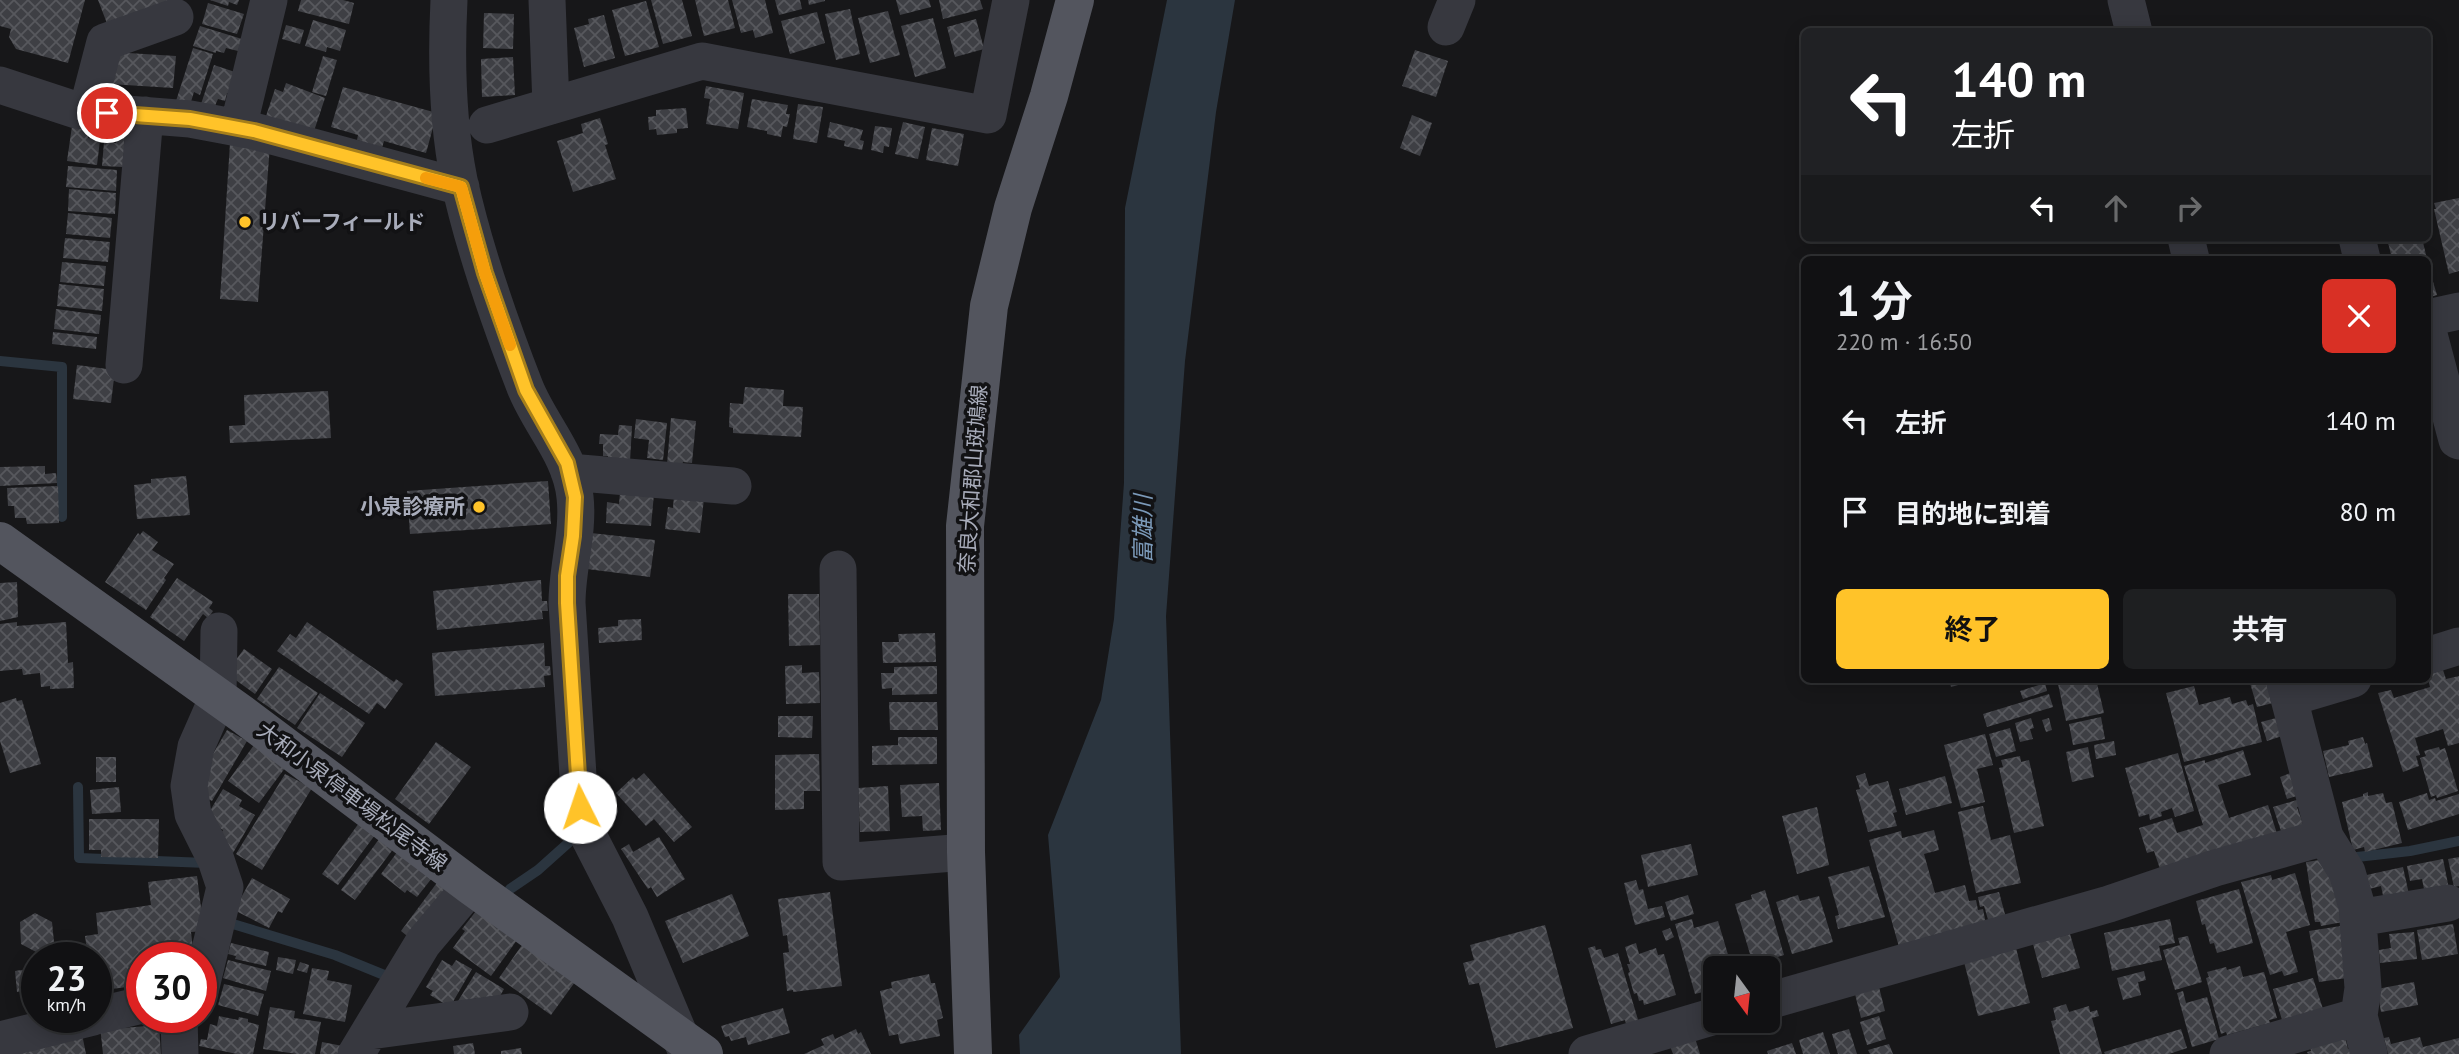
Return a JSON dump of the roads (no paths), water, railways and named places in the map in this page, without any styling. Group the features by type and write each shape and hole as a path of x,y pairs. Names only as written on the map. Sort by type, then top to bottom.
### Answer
{"main road":[{"name":"奈良大和郡山斑鳩線","path":"973,1054 966,852 965,526 989,306 1013,208 1049,96 1075,0"},
{"name":"大和小泉停車場松尾寺線","path":"0,541 218,697 691,1048"}],"street":[{"path":"238,128 269,0"},
{"path":"449,0 446,51 450,113 461,187 485,273 526,390 567,463 581,473 733,486"},
{"path":"487,125 702,61 988,115 1011,0"},
{"path":"2126,0 2133,28"},
{"path":"551,106 553,1"},
{"path":"87,111 105,42 175,17"},
{"path":"2,96 76,110 190,119 238,128 461,187"},
{"path":"124,365 145,115"},
{"path":"2431,317 2459,311"},
{"path":"2431,341 2459,441"},
{"path":"581,473 575,497 567,576 580,807 589,837 691,1048"},
{"path":"838,569 841,862 966,852"},
{"path":"211,942 225,887 216,860 193,814 189,786 196,747 218,697 219,631"},
{"path":"2431,655 2459,646"},
{"path":"2326,683 2286,689 2325,837 2347,872 2358,918 2362,988 2359,1016 2369,1054"},
{"path":"1780,998 2109,904 2215,868 2325,837"},
{"path":"363,1042 424,943 471,886"},
{"path":"2358,918 2448,903"},
{"path":"363,1042 510,1012"},
{"path":"2228,1054 2359,1016"},
{"path":"1587,1054 1703,1020"},
{"path":"0,1040 28,1033"},
{"path":"179,1033 180,1054"}],"water":[{"name":"富雄川","path":"1167,0 1235,0 1216,112 1185,361 1166,616 1181,1054 1020,1054 1019,1035 1060,977 1048,835 1101,700 1114,619 1124,483 1125,208"}],"waterway":[{"path":"0,361 62,367 62,517"},
{"path":"78,787 79,858 207,863"},
{"path":"510,889 538,870 576,836"},
{"path":"2357,857 2410,851 2459,841"},
{"path":"223,921 335,955 394,979"}],"place":[{"name":"リバーフィールド","path":"245,222"},
{"name":"小泉診療所","path":"479,507"}]}
